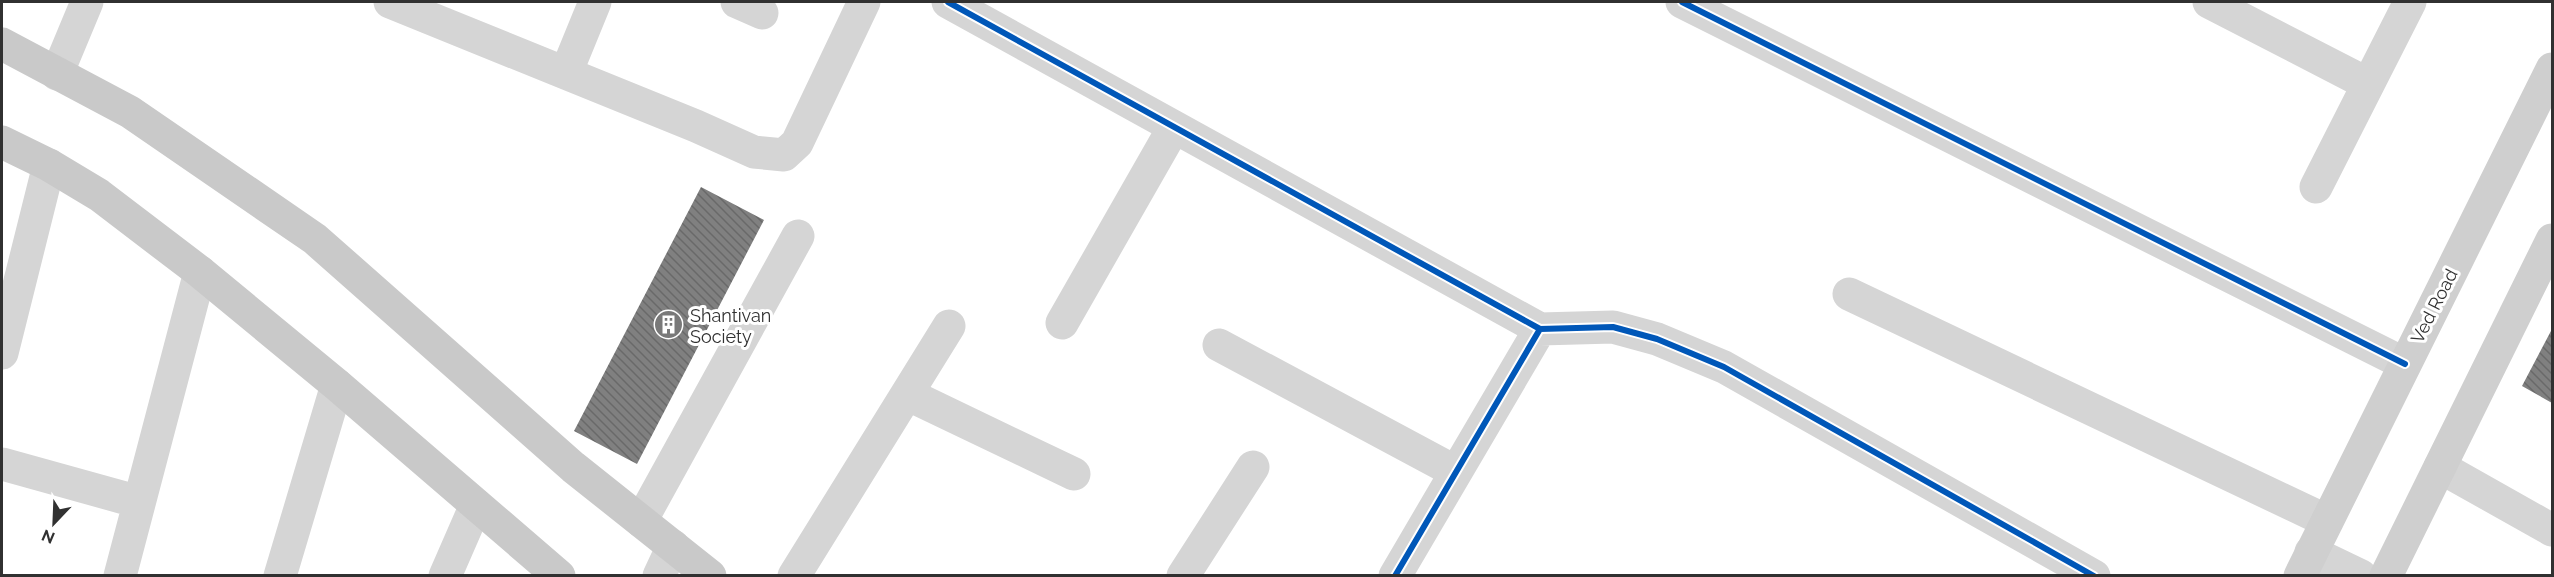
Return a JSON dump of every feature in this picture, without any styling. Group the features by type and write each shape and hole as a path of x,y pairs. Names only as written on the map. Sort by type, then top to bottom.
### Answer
{"main road":[{"path":"2,44 130,112 315,239 573,467 710,576"},
{"name":"Ved Road","path":"2305,564 2553,69"},
{"path":"2,142 49,165 99,195 200,272 337,385 559,576"},
{"path":"2386,576 2551,249"}],"street":[{"path":"57,74 87,2"},
{"path":"566,73 595,2"},
{"path":"396,3 754,152 784,155 796,142 864,2"},
{"path":"948,2 1539,329 1613,327 1657,339 1724,367 2094,576"},
{"path":"1682,2 2405,364"},
{"path":"2209,2 2368,84"},
{"path":"2316,187 2410,2"},
{"path":"1062,323 1174,127"},
{"path":"2,353 49,165"},
{"path":"641,521 798,236"},
{"path":"120,576 200,272"},
{"path":"1849,294 2327,521"},
{"path":"794,576 949,326"},
{"path":"1395,576 1539,329"},
{"path":"1220,345 1456,472"},
{"path":"280,576 337,385"},
{"path":"907,394 1074,474"},
{"path":"2,464 139,502"},
{"path":"1183,576 1253,467"},
{"path":"2440,467 2553,530"},
{"path":"445,576 476,505"},
{"path":"658,576 673,546"},
{"path":"2305,564 2361,576"}],"building":[{"name":"Shantivan Society","path":"701,187 764,220 637,464 574,431"},
{"path":"2552,329 2552,403 2522,386"}],"cycle path":[{"path":"948,2 1540,329 1395,576"},
{"path":"1682,2 2405,364"},
{"path":"1540,329 1613,327 1657,339 1724,367 2094,576"}],"place":[{"name":"Shantivan Society","path":"669,325"}]}
